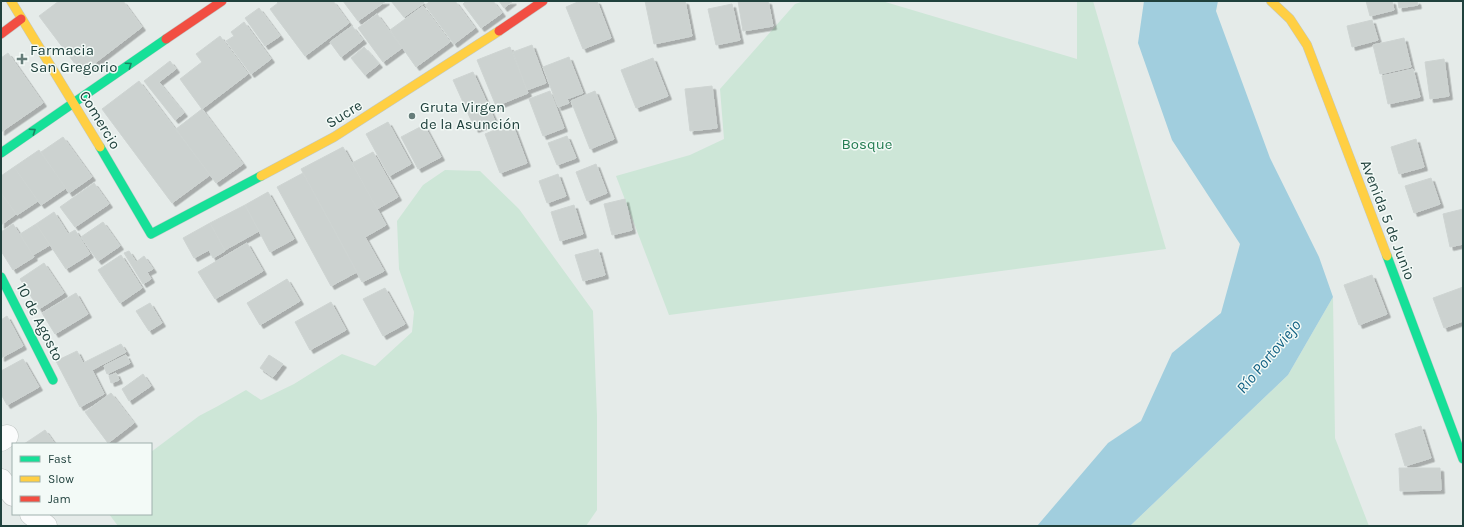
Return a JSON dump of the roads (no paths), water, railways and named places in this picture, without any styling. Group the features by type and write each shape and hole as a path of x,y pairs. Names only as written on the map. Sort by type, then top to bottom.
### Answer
{"street":[{"name":"Comercio","path":"11,1 74,103 151,234"},
{"path":"1,153 222,1"},
{"name":"Sucre","path":"151,234 334,138 543,1"},
{"name":"Avenida 5 de Junio","path":"1271,1 1290,19 1307,44 1463,459"},
{"path":"1,34 21,19"},
{"name":"10 de Agosto","path":"1,277 53,380"},
{"path":"1,480 12,494"},
{"path":"32,515 46,526"}],"water":[{"name":"Río Portoviejo","path":"1144,1 1218,1 1216,11 1270,158 1319,257 1333,297 1288,375 1130,526 1037,526 1108,443 1141,421 1172,353 1221,313 1240,244 1172,140 1138,43"}],"place":[{"name":"Farmacia San Gregorio","path":"22,59"},
{"name":"Gruta Virgen de la Asunción","path":"412,116"}],"park label":[{"name":"Bosque","path":"867,144"}]}
